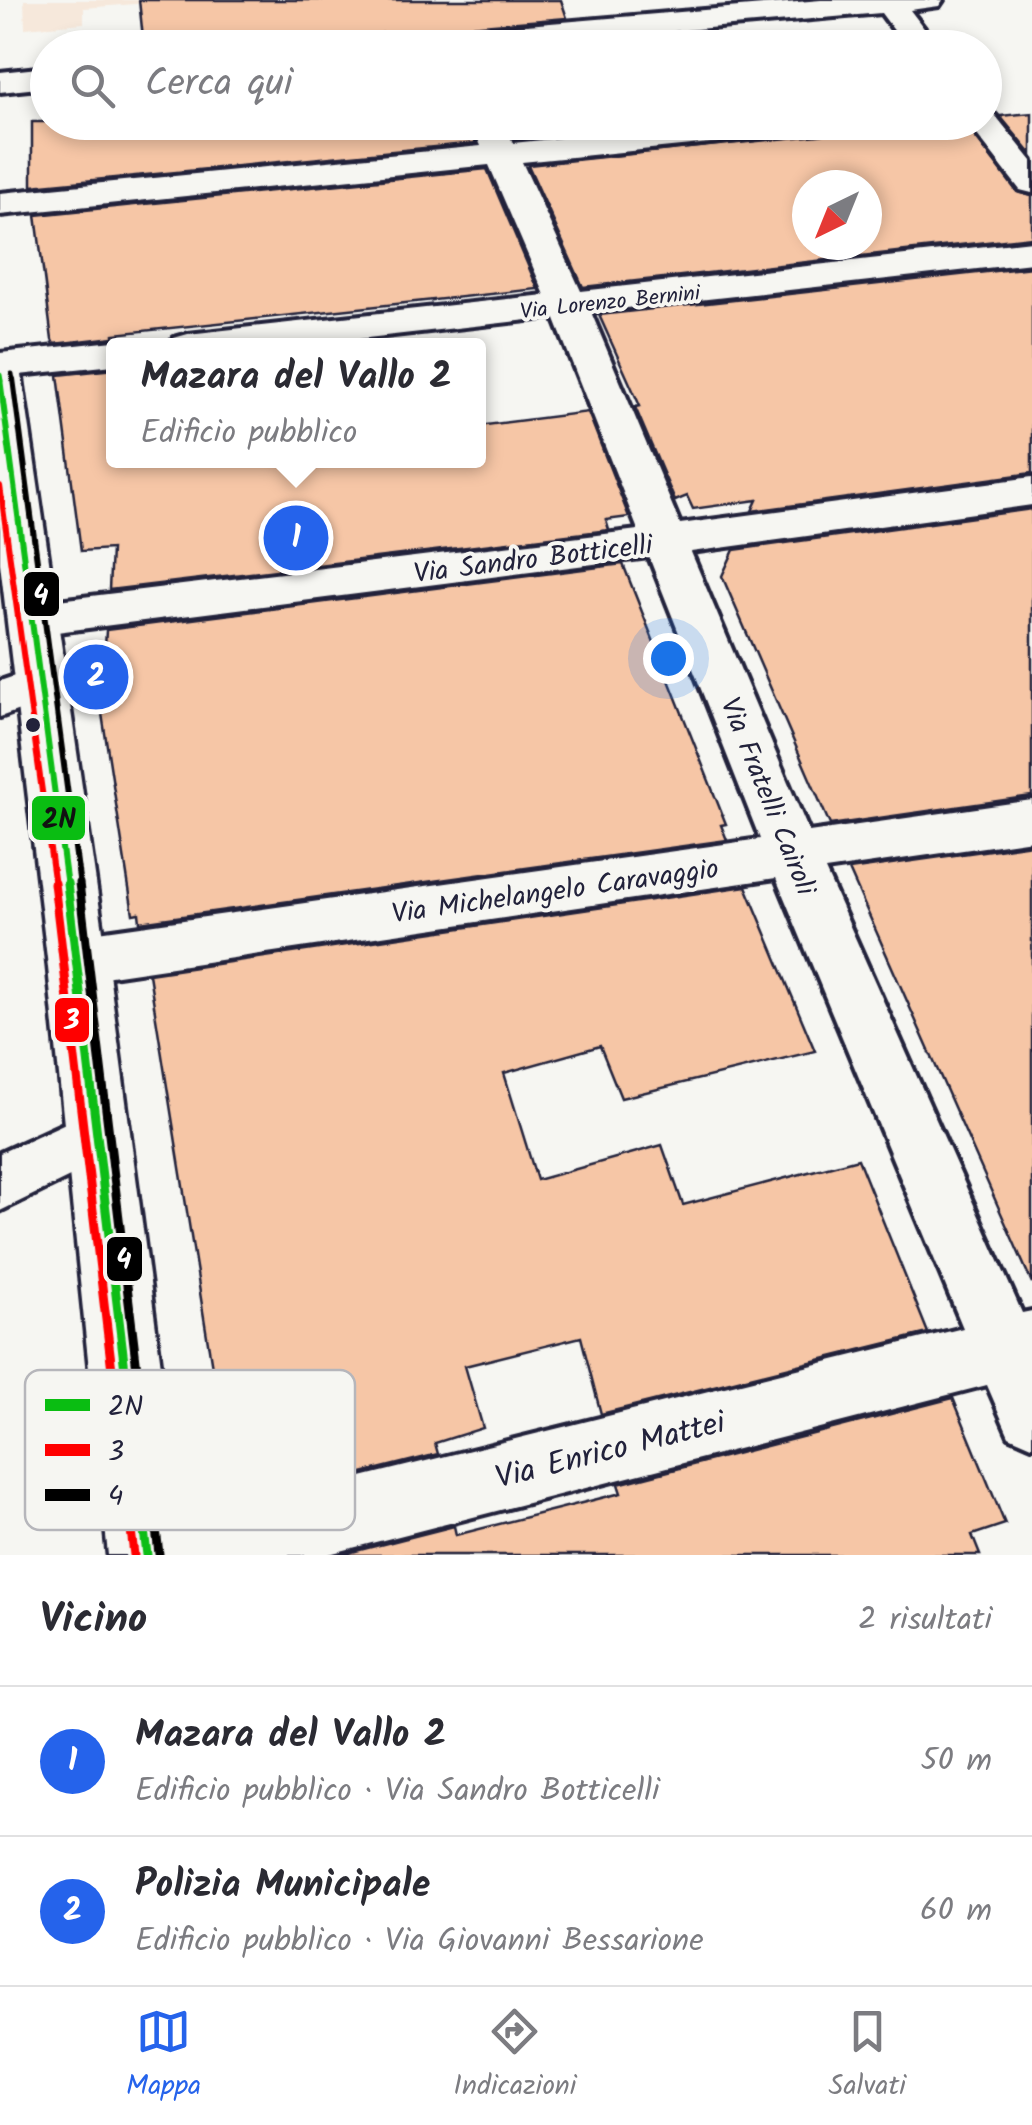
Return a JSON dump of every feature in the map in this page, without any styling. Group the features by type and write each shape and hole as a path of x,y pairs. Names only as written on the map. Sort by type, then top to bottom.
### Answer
{"street":[{"path":"495,30 928,0"},
{"path":"888,2 910,30"},
{"path":"0,82 30,79"},
{"path":"0,204 485,140"},
{"name":"Via Fratelli Cairoli","path":"493,140 570,306 793,857 1019,1346 1032,1413"},
{"path":"997,140 1032,183"},
{"name":"Via Lorenzo Bernini","path":"264,338 1032,252"},
{"path":"0,365 106,354"},
{"path":"0,374 4,457 33,619 20,692 77,958 125,1370"},
{"name":"Via Sandro Botticelli","path":"33,619 1032,491"},
{"name":"Via Michelangelo Caravaggio","path":"77,958 1032,820"},
{"path":"0,1182 96,1135"},
{"name":"Via Enrico Mattei","path":"355,1513 1019,1346"},
{"path":"144,1530 147,1555"},
{"name":"Via Enrico Mattei","path":"188,1555 287,1530"}],"shaded area":[{"path":"24,0 187,0 84,8 84,23 25,28"}],"building":[{"path":"139,0 561,0 567,18 420,30 142,30"},
{"path":"1032,113 1032,155 1002,118"},
{"path":"32,140 476,143 32,186"},
{"path":"763,140 978,140 1017,192 1032,196 1032,237 882,254 882,170 792,170 792,260 825,260 583,287 528,165"},
{"path":"487,169 538,289 114,334 54,344 52,340 36,215"},
{"path":"1032,267 1032,473 752,511 757,500 693,509 687,496 675,501 635,407 640,406 599,315"},
{"path":"106,370 106,468 486,468 486,425 588,412 629,517 606,520 609,530 109,590 111,549 81,551 58,375"},
{"path":"1032,509 1032,796 830,825 722,576 734,550"},
{"path":"623,564 726,824 721,825 727,840 140,922 139,913 133,914 92,649 105,647 106,630"},
{"path":"1032,844 1032,1283 849,870"},
{"path":"746,886 815,1051 621,1098 600,1046 504,1073 537,1180 662,1145 683,1205 858,1159 928,1333 601,1414 581,1337 465,1366 483,1428 435,1443 438,1454 355,1475 355,1370 212,1370 149,974"},
{"path":"953,1398 1005,1524 972,1535 980,1555 340,1555 454,1526 456,1535 621,1493 618,1484"}],"transit line":[{"name":"4","path":"12,374 89,956 137,1370"},
{"name":"2N","path":"0,375 77,958 125,1370"},
{"name":"3","path":"0,486 65,960 113,1370"},
{"name":"3","path":"131,1530 134,1555"},
{"name":"2N","path":"144,1530 147,1555"},
{"name":"4","path":"156,1530 159,1554"}],"place":[{"name":"Mazara del Vallo 2","path":"296,538"},
{"name":"Polizia Municipale","path":"96,677"}]}
